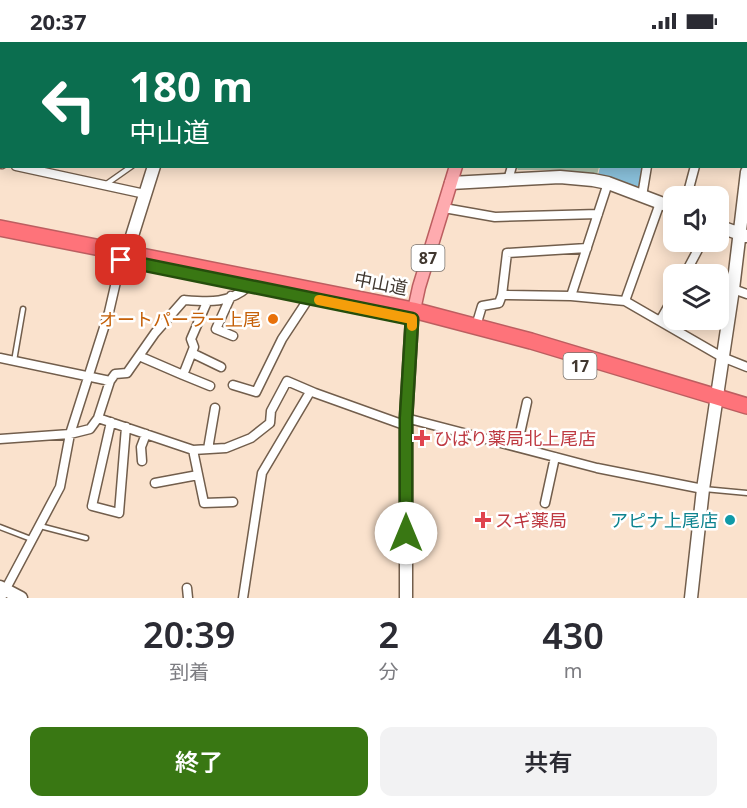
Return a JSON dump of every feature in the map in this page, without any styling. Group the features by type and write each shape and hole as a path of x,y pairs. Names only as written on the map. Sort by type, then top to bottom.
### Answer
{"highway":[{"name":"中山道","path":"0,228 249,286 412,314 514,346 716,401 747,406"},
{"name":"中山道","path":"0,237 124,256 476,326 531,340 716,401 747,415"}],"main road":[{"name":"87","path":"412,314 455,168"}],"street":[{"path":"25,168 146,194"},
{"path":"21,598 2,591 60,486 70,434 153,168"},
{"path":"508,180 511,168"},
{"path":"642,196 647,168"},
{"path":"690,186 694,168"},
{"path":"691,598 703,489 722,357 744,235 747,172"},
{"path":"448,194 508,180 560,177 608,183 663,204"},
{"path":"571,296 608,183"},
{"path":"448,194 495,217 598,214"},
{"path":"625,301 660,203"},
{"path":"729,230 744,235"},
{"path":"476,326 482,306 499,303 507,253 587,248"},
{"path":"0,439 70,434 90,429 98,418 110,381 115,374 127,372 155,333 184,300 216,302 243,291 249,286"},
{"path":"733,289 747,294"},
{"path":"502,295 571,296 625,301 722,357 747,367"},
{"path":"231,296 216,329 233,336"},
{"path":"233,385 256,392 282,339 309,298"},
{"path":"183,375 194,347 191,339 207,302"},
{"path":"406,598 406,422 412,314"},
{"path":"660,321 663,316"},
{"path":"192,353 221,367"},
{"path":"139,356 210,386"},
{"path":"0,358 110,381"},
{"path":"98,418 193,450 226,448 251,438 270,423 271,411 287,381 310,392 406,422 597,468 703,489"},
{"path":"243,598 262,473 310,392"},
{"path":"516,447 527,402"},
{"path":"208,449 216,408"},
{"path":"111,422 92,506 119,513 126,427"},
{"path":"142,461 141,447 146,434"},
{"path":"193,450 204,503 233,502"},
{"path":"545,503 555,457"},
{"path":"155,483 198,476"},
{"path":"187,588 188,598"}],"lane":[{"path":"104,185 129,168"},
{"path":"14,361 23,309"},
{"path":"703,489 747,493"},
{"path":"0,526 32,539"},
{"path":"39,526 86,538"}],"green space":[{"path":"517,168 599,168 597,175 552,170 518,170"}],"water":[{"path":"600,168 645,168 642,184 636,187 598,175"}],"slow traffic":[{"path":"319,300 412,319 412,326"}],"place":[{"name":"オートパーラー上尾","path":"273,319"},
{"name":"ひばり薬局北上尾店","path":"422,438"},
{"name":"スギ薬局","path":"483,520"},
{"name":"アピナ上尾店","path":"730,520"}],"route":[{"path":"121,260 412,319 406,418 406,533"}]}
